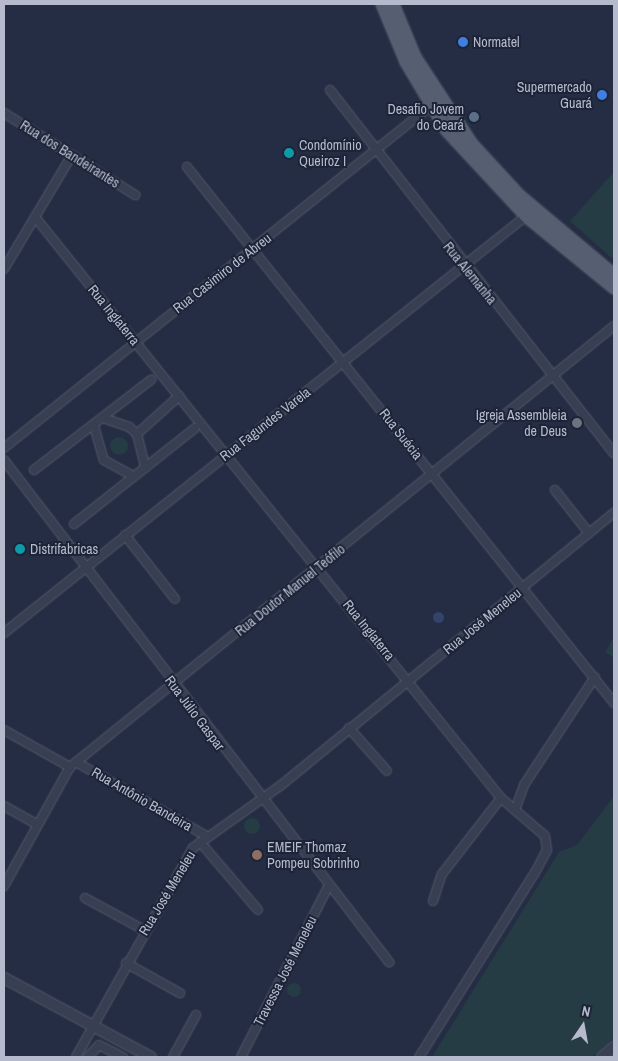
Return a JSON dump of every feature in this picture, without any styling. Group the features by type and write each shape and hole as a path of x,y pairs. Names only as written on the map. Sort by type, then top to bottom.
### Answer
{"main road":[{"path":"382,4 406,62 436,102 519,195 614,275"},
{"path":"393,4 436,102 474,163 526,216 614,288"}],"street":[{"name":"Rua Alemanha","path":"330,90 463,265 554,375 614,453"},
{"name":"Rua Casimiro de Abreu","path":"4,448 251,248 436,102"},
{"name":"Rua dos Bandeirantes","path":"4,113 135,195"},
{"path":"4,268 72,155"},
{"name":"Rua Suécia","path":"187,167 596,677 614,703"},
{"name":"Rua Fagundes Varela","path":"4,633 526,216"},
{"name":"Rua Inglaterra","path":"35,217 410,680 501,798 541,830 547,850 419,1057"},
{"name":"Rua Doutor Manuel Teófilo","path":"4,886 36,824 73,765 434,475 614,326"},
{"path":"34,470 94,426 151,380"},
{"path":"137,434 179,396"},
{"path":"104,418 129,426 137,434 145,467"},
{"path":"94,426 104,460 133,476"},
{"path":"74,524 195,428"},
{"name":"Rua Júlio Gaspar","path":"4,460 83,568 174,684 260,800 389,962"},
{"path":"555,490 589,532"},
{"name":"Rua José Meneleu","path":"76,1057 186,856 200,842 260,800 410,680 614,513"},
{"path":"125,535 175,599"},
{"path":"515,810 524,785 596,677"},
{"path":"349,728 387,771"},
{"name":"Rua Antônio Bandeira","path":"4,730 208,837"},
{"path":"433,901 442,874 501,798"},
{"path":"4,806 36,824"},
{"path":"200,842 258,910"},
{"name":"Travessa José Meneleu","path":"241,1057 329,885"},
{"path":"85,898 144,930"},
{"path":"126,963 180,992"},
{"path":"4,978 151,1057"},
{"path":"173,1057 196,1015"},
{"path":"88,1057 98,1045 122,1057"},
{"path":"602,1057 614,1047"}],"shaded area":[{"path":"614,172 614,260 570,221"},
{"path":"115,437 123,437 128,442 126,453 115,455 110,450 110,442"},
{"path":"614,637 614,658 605,652"},
{"path":"614,796 614,1038 592,1057 432,1057 559,852 577,845"},
{"path":"249,818 255,818 260,823 258,832 249,834 244,829 244,823"},
{"path":"291,983 297,983 301,990 297,997 291,997 287,993 287,987"}],"water":[{"path":"436,612 440,612 443,617 442,621 436,622 433,619 433,615"}],"place":[{"name":"Normatel","path":"463,42"},
{"name":"Supermercado Guará","path":"602,95"},
{"name":"Desafio Jovem do Ceará","path":"474,117"},
{"name":"Condomínio Queiroz I","path":"289,153"},
{"name":"Igreja Assembleia de Deus","path":"577,423"},
{"name":"Distrifabricas","path":"20,549"},
{"name":"EMEIF Thomaz Pompeu Sobrinho","path":"257,855"}]}
